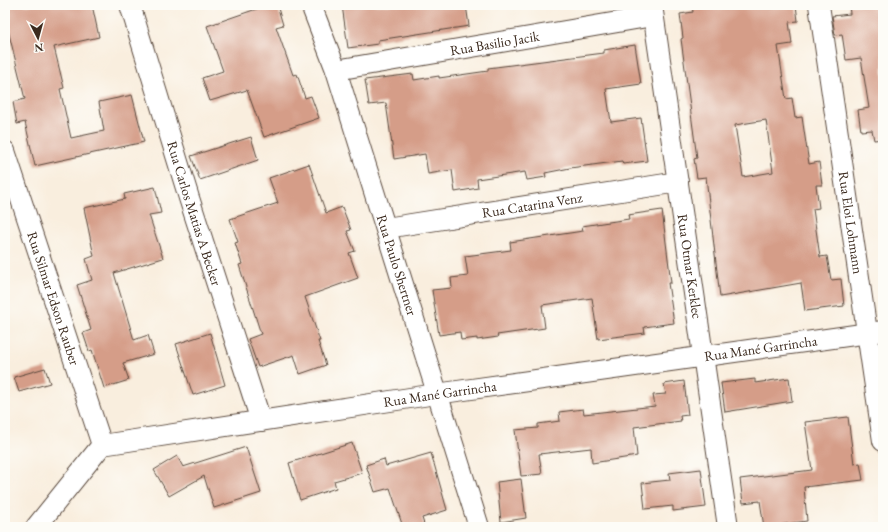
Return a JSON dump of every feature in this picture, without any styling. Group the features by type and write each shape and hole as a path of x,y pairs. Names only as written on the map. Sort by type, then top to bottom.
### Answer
{"street":[{"name":"Rua Carlos Matias A Becker","path":"130,5 191,206 261,420"},
{"name":"Rua Paulo Shertner","path":"311,5 336,70 436,394 480,527"},
{"name":"Rua Eloi Lohmann","path":"818,5 875,333 883,441"},
{"name":"Rua Basilio Jacik","path":"336,70 653,11"},
{"name":"Rua Otmar Kerklec","path":"653,11 703,356 723,526"},
{"name":"Rua Silmar Edson Rauber","path":"5,152 13,205 102,445"},
{"name":"Rua Catarina Venz","path":"386,228 678,182"},
{"name":"Rua Mané Garrincha","path":"102,445 436,394 875,333"},
{"path":"36,527 102,445"}],"building":[{"path":"5,5 92,5 99,37 54,47 64,88 60,89 71,138 104,131 99,102 132,95 144,142 35,166 25,122 17,124 13,102 25,99 8,30 5,31"},
{"path":"268,5 277,5 283,25 276,27 293,75 297,74 305,98 311,96 319,118 264,137 247,90 210,101 202,78 223,71 207,26"},
{"path":"342,5 466,5 469,26 378,40 378,44 348,48"},
{"path":"692,5 796,5 798,21 789,22 792,44 778,46 786,99 792,98 795,118 802,117 809,164 819,162 822,185 816,185 819,208 813,209 820,257 827,256 831,280 841,279 844,306 805,311 801,283 720,297 706,177 697,178 694,159 697,158 681,39 683,38 680,14 693,12","holes":["766,120 773,172 743,177 735,125"]},
{"path":"849,5 883,5 883,139 874,140 872,130 861,131 858,110 869,108 861,58 846,60 842,34 835,35 832,16 850,14"},
{"path":"635,45 641,84 606,89 611,122 641,118 647,161 623,164 622,161 570,168 545,173 546,177 527,180 525,172 477,179 478,188 455,192 452,170 428,174 425,154 394,159 386,103 369,105 365,80 413,74 414,80 439,76 439,78 488,71 488,68 604,53 604,50"},
{"path":"251,137 258,160 200,180 191,156"},
{"path":"309,164 326,213 342,207 351,230 347,231 355,251 349,253 358,278 305,297 320,341 318,341 326,365 300,374 294,355 258,367 248,339 261,334 239,265 242,264 235,243 238,242 230,219 278,203 269,178"},
{"path":"155,187 161,213 149,215 163,258 114,273 134,340 148,335 154,354 123,363 129,380 104,388 92,350 89,351 83,333 91,330 77,285 92,280 86,259 94,256 84,208 125,199 124,194"},
{"path":"662,210 671,283 668,283 674,323 644,327 645,333 598,339 592,298 542,305 545,328 497,335 498,337 477,340 477,338 461,340 460,332 439,335 432,290 452,288 451,278 468,276 465,256 511,250 510,242 583,231 582,226 629,219 628,215"},
{"path":"210,333 225,385 193,395 176,344"},
{"path":"45,368 50,383 19,392 14,377"},
{"path":"789,378 792,401 725,412 721,383 755,379 755,383"},
{"path":"684,381 688,415 680,416 681,421 634,427 637,456 592,463 591,448 539,454 542,474 521,476 515,430 538,428 538,424 560,421 559,412 583,409 584,414 655,406 653,395 666,394 664,384"},
{"path":"848,417 854,464 860,463 863,480 804,487 807,521 764,527 760,501 743,503 740,479 812,470 805,422"},
{"path":"352,443 362,473 334,481 336,488 300,500 289,463"},
{"path":"246,447 261,493 214,508 204,476 169,496 154,470 177,456 183,467"},
{"path":"431,453 447,510 422,518 425,527 403,527 390,488 375,492 366,465 384,459 386,466"},
{"path":"701,469 706,507 673,511 673,506 645,509 642,483 670,480 669,473"},
{"path":"521,479 526,518 501,522 497,482"}]}
